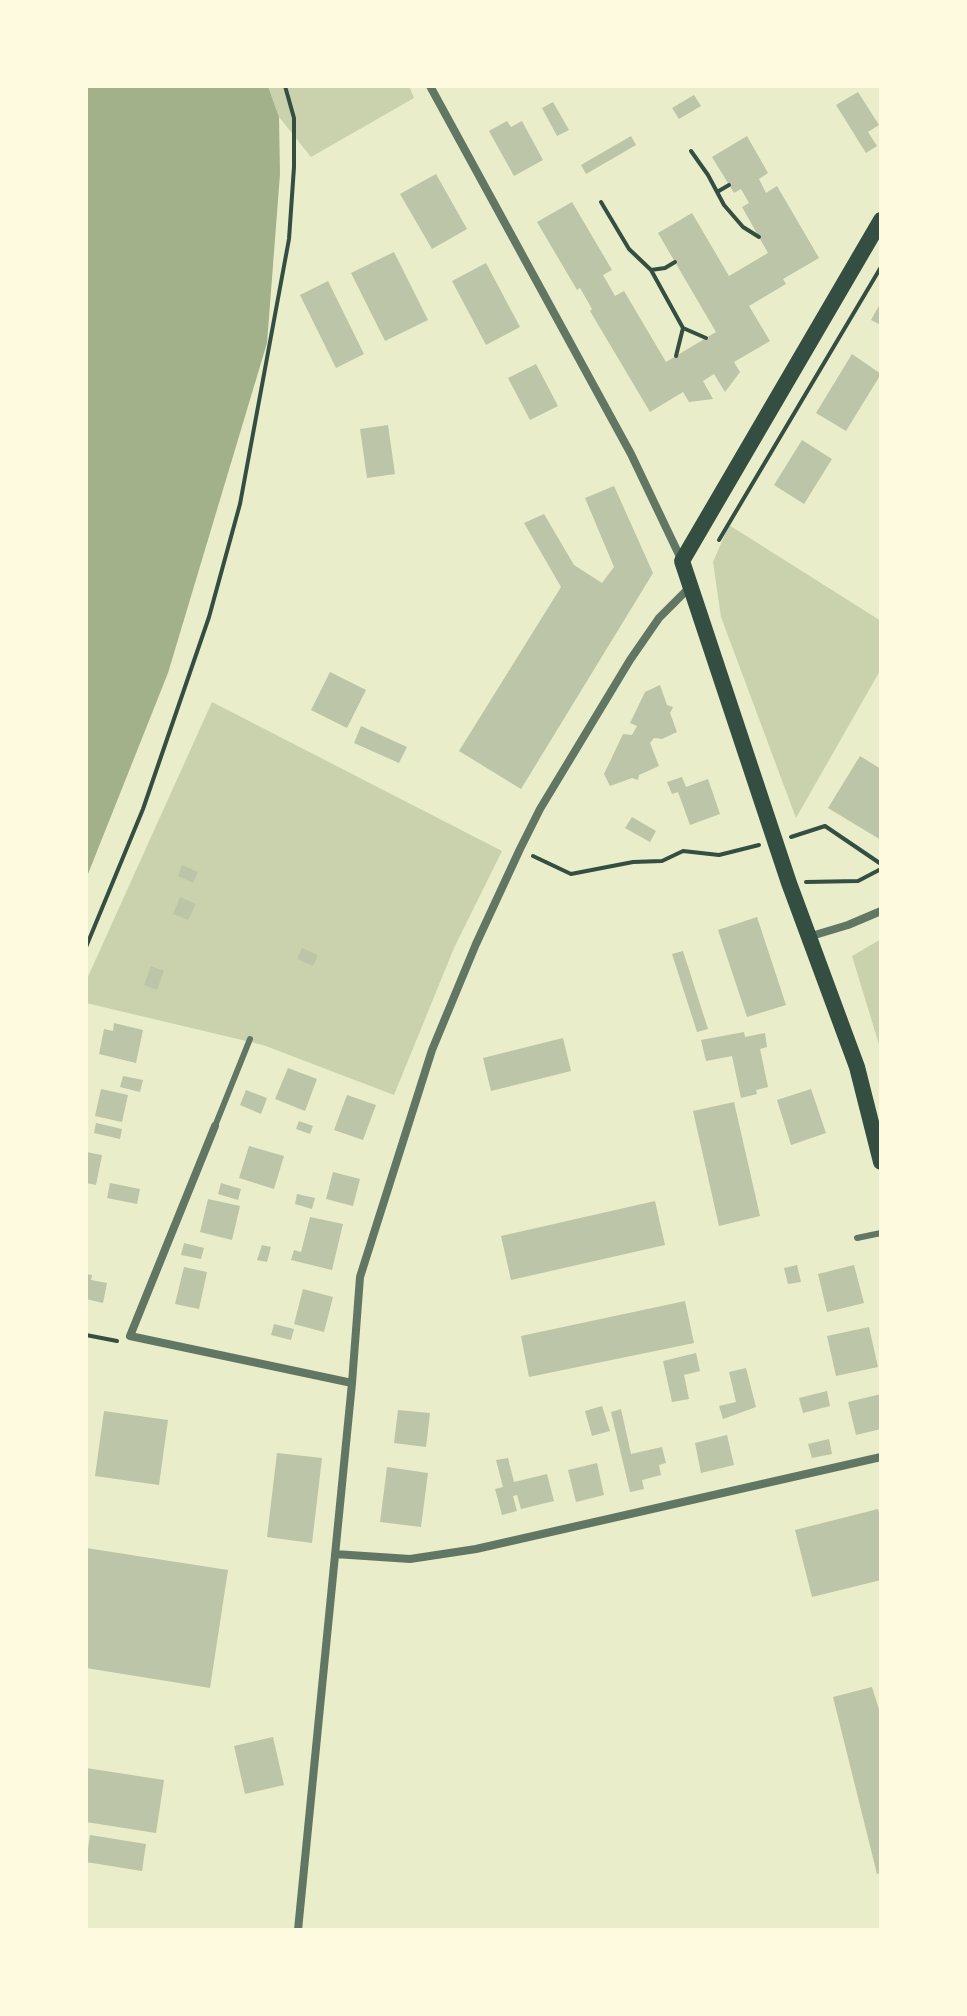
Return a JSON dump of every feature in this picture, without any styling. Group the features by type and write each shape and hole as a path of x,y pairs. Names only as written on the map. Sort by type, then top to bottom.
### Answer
{"main road":[{"path":"881,220 682,561 789,883 857,1067 881,1158"}],"street":[{"path":"430,86 631,454 682,561"},
{"path":"298,1930 360,1277 432,1050 520,849 540,809 630,660 659,618 691,586"},
{"path":"808,937 881,911"},
{"path":"215,1126 130,1336 352,1383"},
{"path":"335,1554 410,1559 476,1549 881,1457"}],"lane":[{"path":"215,1126 250,1039"},
{"path":"857,1238 881,1233"}],"path":[{"path":"86,947 143,809 209,617 240,504 289,239 294,118 285,86"},
{"path":"691,151 724,205 743,227 759,237"},
{"path":"717,192 729,185"},
{"path":"601,202 629,249 651,270 683,328 706,338"},
{"path":"651,270 665,268 675,262"},
{"path":"715,546 881,267"},
{"path":"873,280 881,285"},
{"path":"676,356 683,328"},
{"path":"520,849 571,874 633,862 662,861 683,851 719,855 825,826 881,866 858,881 789,883"},
{"path":"86,1335 121,1342 130,1336"}],"shaded area":[{"path":"86,86 268,86 279,117 280,174 267,343 168,673 86,879"},
{"path":"268,86 409,86 414,98 311,157 279,117"},
{"path":"729,525 881,621 881,669 796,818 721,617 713,562"},
{"path":"212,702 502,851 454,948 394,1095 263,1045 86,1003 86,981"},
{"path":"881,939 881,1051 852,956"}],"building":[{"path":"858,92 879,125 868,132 877,146 866,153 836,105"},
{"path":"694,95 701,106 679,119 672,108"},
{"path":"553,102 569,130 557,136 542,108"},
{"path":"507,121 511,127 522,121 543,160 514,176 489,131"},
{"path":"631,136 636,145 586,174 581,165"},
{"path":"747,136 768,173 759,179 766,193 777,186 819,258 783,279 786,284 749,306 770,341 734,362 740,372 725,392 714,374 703,381 713,399 689,402 683,392 650,412 590,311 592,309 580,288 577,290 537,222 572,202 612,270 603,275 615,296 624,291 666,362 716,332 658,233 692,213 729,276 768,253 742,207 749,203 741,189 734,193 712,157"},
{"path":"436,174 467,229 432,249 400,194"},
{"path":"394,252 428,320 385,341 351,273"},
{"path":"486,263 520,327 486,345 452,281"},
{"path":"328,281 364,354 336,368 300,295"},
{"path":"881,302 881,325 871,320"},
{"path":"852,354 881,374 846,431 816,413"},
{"path":"536,364 558,406 530,420 508,378"},
{"path":"388,425 395,474 367,478 360,429"},
{"path":"802,440 832,459 804,504 774,485"},
{"path":"614,486 653,573 521,789 459,751 561,587 524,523 544,514 574,565 602,583 614,567 585,498"},
{"path":"330,672 366,690 347,728 311,710"},
{"path":"660,685 667,705 673,707 670,713 677,732 662,739 654,738 650,743 659,766 639,775 638,780 632,778 610,786 604,774 623,734 632,735 637,726 630,723 645,692"},
{"path":"361,726 407,747 399,763 354,743"},
{"path":"860,756 881,769 881,840 828,808"},
{"path":"682,777 686,787 708,779 720,814 690,825 678,792 672,794 667,782"},
{"path":"632,817 656,831 650,842 625,828"},
{"path":"182,865 198,872 193,883 178,876"},
{"path":"180,897 196,904 188,920 173,914"},
{"path":"757,917 786,1005 747,1017 718,930"},
{"path":"302,948 318,955 313,966 297,959"},
{"path":"683,951 708,1029 697,1032 672,954"},
{"path":"151,966 164,971 157,990 144,985"},
{"path":"114,1023 143,1030 136,1063 99,1054 104,1029 113,1031"},
{"path":"744,1032 745,1037 765,1033 767,1047 760,1049 768,1087 741,1098 732,1056 706,1061 701,1040"},
{"path":"563,1038 571,1071 491,1091 483,1058"},
{"path":"288,1068 317,1079 305,1111 275,1099"},
{"path":"123,1076 143,1080 140,1092 120,1087"},
{"path":"101,1089 128,1095 122,1122 95,1116"},
{"path":"811,1089 826,1133 791,1145 777,1100"},
{"path":"246,1090 267,1098 261,1114 240,1105"},
{"path":"347,1095 376,1105 363,1140 334,1130"},
{"path":"734,1102 760,1216 719,1226 693,1111"},
{"path":"299,1121 313,1126 310,1134 296,1129"},
{"path":"96,1123 122,1129 120,1139 94,1133"},
{"path":"249,1146 284,1156 274,1189 239,1178"},
{"path":"86,1152 102,1155 96,1185 86,1183"},
{"path":"333,1172 360,1179 353,1206 326,1199"},
{"path":"110,1183 140,1189 137,1204 107,1198"},
{"path":"221,1183 241,1189 238,1200 218,1194"},
{"path":"297,1194 315,1198 312,1209 295,1204"},
{"path":"208,1199 240,1206 232,1240 200,1232"},
{"path":"655,1201 665,1245 511,1280 501,1236"},
{"path":"310,1217 343,1224 332,1270 291,1260 294,1250 301,1252"},
{"path":"184,1243 204,1248 201,1259 181,1255"},
{"path":"262,1245 271,1247 267,1262 257,1260"},
{"path":"797,1265 801,1282 788,1284 784,1268"},
{"path":"854,1265 864,1303 827,1312 818,1274"},
{"path":"184,1267 207,1272 199,1309 175,1304"},
{"path":"86,1274 92,1275 91,1280 107,1283 103,1303 86,1299"},
{"path":"303,1289 333,1297 324,1332 294,1324"},
{"path":"685,1301 694,1343 529,1377 521,1336"},
{"path":"274,1324 294,1329 291,1340 271,1335"},
{"path":"869,1327 878,1367 836,1376 827,1336"},
{"path":"696,1353 700,1371 684,1375 689,1399 672,1402 663,1361"},
{"path":"746,1368 756,1407 723,1419 719,1406 736,1402 729,1372"},
{"path":"827,1391 830,1406 803,1413 799,1398"},
{"path":"881,1394 881,1429 856,1435 848,1402"},
{"path":"602,1406 610,1431 592,1436 585,1411"},
{"path":"621,1409 631,1454 662,1447 666,1463 659,1465 661,1475 642,1480 644,1489 630,1492 611,1412"},
{"path":"398,1410 430,1413 426,1447 394,1443"},
{"path":"104,1411 168,1420 159,1485 95,1476"},
{"path":"727,1435 734,1465 701,1473 695,1443"},
{"path":"829,1439 832,1454 812,1458 808,1444"},
{"path":"277,1453 322,1458 312,1543 267,1537"},
{"path":"508,1458 514,1482 547,1474 554,1501 521,1509 517,1495 513,1496 517,1511 502,1515 495,1489 503,1487 496,1460"},
{"path":"597,1463 604,1495 576,1502 568,1470"},
{"path":"387,1467 428,1473 421,1527 380,1522"},
{"path":"878,1509 881,1520 881,1580 812,1597 795,1530"},
{"path":"86,1548 228,1570 210,1688 86,1668"},
{"path":"872,1687 881,1716 881,1873 877,1874 833,1697"},
{"path":"273,1737 284,1785 245,1794 234,1746"},
{"path":"86,1768 164,1780 156,1833 86,1822"},
{"path":"90,1835 146,1844 142,1871 86,1862"}]}
